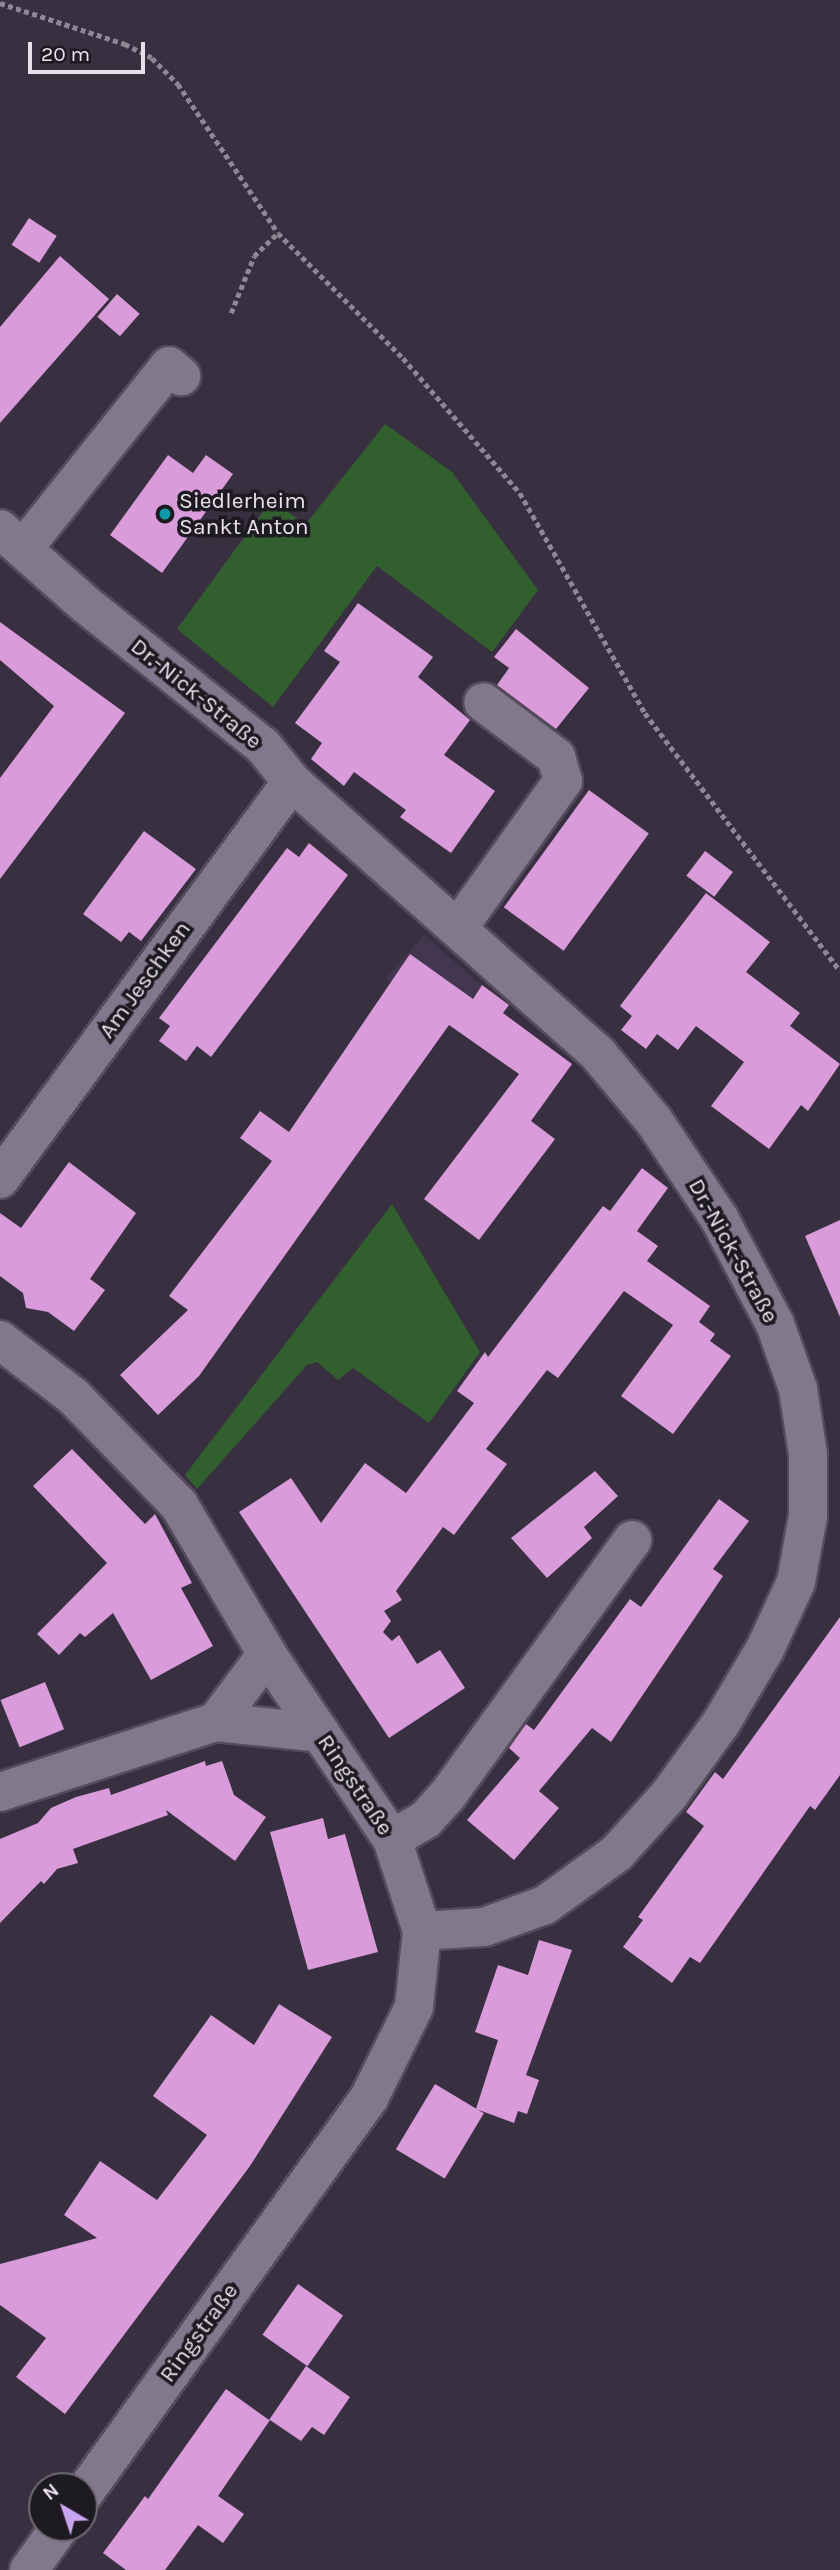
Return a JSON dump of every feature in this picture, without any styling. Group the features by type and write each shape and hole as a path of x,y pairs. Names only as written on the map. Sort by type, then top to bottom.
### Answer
{"street":[{"name":"Dr.-Nick-Straße","path":"181,376 169,366 12,539 263,746 292,782 599,1055 654,1121 719,1218 775,1324 798,1389 808,1454 808,1516 796,1582 765,1649 721,1723 669,1795 617,1853 545,1905 484,1927 422,1931"},
{"path":"458,928 564,781 556,757 482,702"},
{"name":"Am Jeschken","path":"0,1179 292,782"},
{"name":"Ringstraße","path":"0,1340 73,1396 179,1505 267,1654 392,1839 422,1931 414,2007 369,2098 98,2474"},
{"name":"Ringstraße","path":"392,1839 426,1819 632,1540"},
{"path":"216,1722 267,1654"},
{"path":"0,1792 216,1722 320,1733"},
{"path":"29,2570 49,2542"}],"path":[{"path":"0,3 125,44 152,58 178,84 278,233 403,358 520,493 645,713 840,971"},
{"path":"231,313 254,256 278,233"}],"shaded area":[{"path":"424,935 482,986 444,1029 386,979"}],"green space":[{"path":"385,424 452,472 538,590 492,652 377,566 273,707 177,629 272,499 305,525"},
{"path":"392,1204 480,1352 429,1423 353,1368 338,1380 317,1362 307,1365 197,1489 185,1475"}],"building":[{"path":"29,218 57,236 39,263 12,245"},
{"path":"60,256 109,299 0,423 0,327"},
{"path":"117,294 140,314 120,336 97,317"},
{"name":"Siedlerheim Sankt Anton","path":"168,455 193,473 206,455 233,474 162,573 110,535"},
{"path":"358,603 433,657 418,677 470,720 444,755 495,791 451,853 400,817 406,810 354,772 344,786 311,759 322,743 295,723 340,662 324,651"},
{"path":"0,622 125,713 0,879 0,778 54,706 0,660"},
{"path":"516,629 589,688 556,729 497,685 509,668 494,657"},
{"path":"589,790 649,833 564,951 504,907"},
{"path":"144,831 196,869 141,941 129,932 121,942 83,914"},
{"path":"309,843 348,875 211,1057 197,1046 186,1061 159,1041 170,1026 159,1018 287,848 299,857"},
{"path":"705,851 733,872 714,897 686,876"},
{"path":"706,893 770,942 746,972 800,1013 790,1026 840,1064 808,1111 801,1105 769,1149 711,1106 744,1062 696,1026 678,1050 657,1034 646,1049 621,1030 632,1016 620,1006"},
{"path":"410,954 473,999 482,985 509,1005 503,1013 572,1064 531,1121 555,1139 479,1240 424,1199 519,1074 449,1025 199,1376 158,1415 120,1375 188,1310 169,1296 272,1161 240,1138 260,1111 289,1132"},
{"path":"69,1162 136,1213 90,1279 105,1290 74,1331 48,1312 26,1308 23,1293 0,1276 0,1213 21,1228"},
{"path":"642,1168 668,1188 637,1231 658,1246 647,1261 710,1306 699,1322 715,1334 710,1341 731,1356 673,1434 621,1396 673,1325 624,1291 558,1378 547,1370 486,1449 507,1464 454,1535 443,1527 396,1591 402,1600 384,1611 391,1621 383,1632 392,1641 399,1635 417,1664 440,1650 465,1688 389,1738 239,1512 291,1478 321,1523 365,1463 406,1493 474,1403 457,1391 485,1352 488,1357 603,1206 610,1211"},
{"path":"840,1220 840,1317 805,1236"},
{"path":"72,1449 145,1524 155,1514 192,1583 181,1588 213,1646 151,1680 113,1613 85,1637 80,1633 59,1655 37,1634 107,1563 33,1486"},
{"path":"595,1471 618,1496 584,1527 592,1538 547,1578 511,1538"},
{"path":"719,1499 749,1521 713,1569 723,1576 611,1742 592,1728 539,1791 559,1808 514,1860 467,1820 520,1758 509,1748 526,1724 534,1730 630,1599 641,1607"},
{"path":"840,1617 840,1775 815,1810 810,1806 700,1963 690,1957 672,1983 623,1947 643,1920 638,1917 704,1826 686,1812 715,1772 723,1779"},
{"path":"45,1682 64,1729 20,1747 0,1700"},
{"path":"205,1761 206,1766 222,1761 234,1795 266,1817 235,1861 166,1810 168,1815 73,1849 78,1863 57,1869 44,1884 41,1881 0,1923 0,1839 38,1823 51,1808 76,1797 109,1788 111,1795"},
{"path":"323,1818 328,1839 345,1834 378,1952 308,1970 270,1832"},
{"path":"539,1940 572,1950 526,2075 539,2080 527,2114 518,2111 514,2123 476,2109 498,2040 475,2032 498,1965 528,1975"},
{"path":"279,2004 332,2037 250,2166 65,2414 16,2377 46,2338 0,2305 0,2264 97,2238 64,2215 100,2161 157,2200 207,2135 153,2096 211,2015 254,2045"},
{"path":"435,2084 484,2113 445,2179 396,2149"},
{"path":"298,2284 343,2316 307,2366 262,2335"},
{"path":"306,2366 350,2397 324,2435 312,2427 301,2441 270,2420 218,2496 244,2514 223,2543 198,2525 165,2570 126,2570 103,2553 145,2496 148,2499 226,2389 269,2420"}],"place":[{"name":"Siedlerheim Sankt Anton","path":"165,514"}]}
